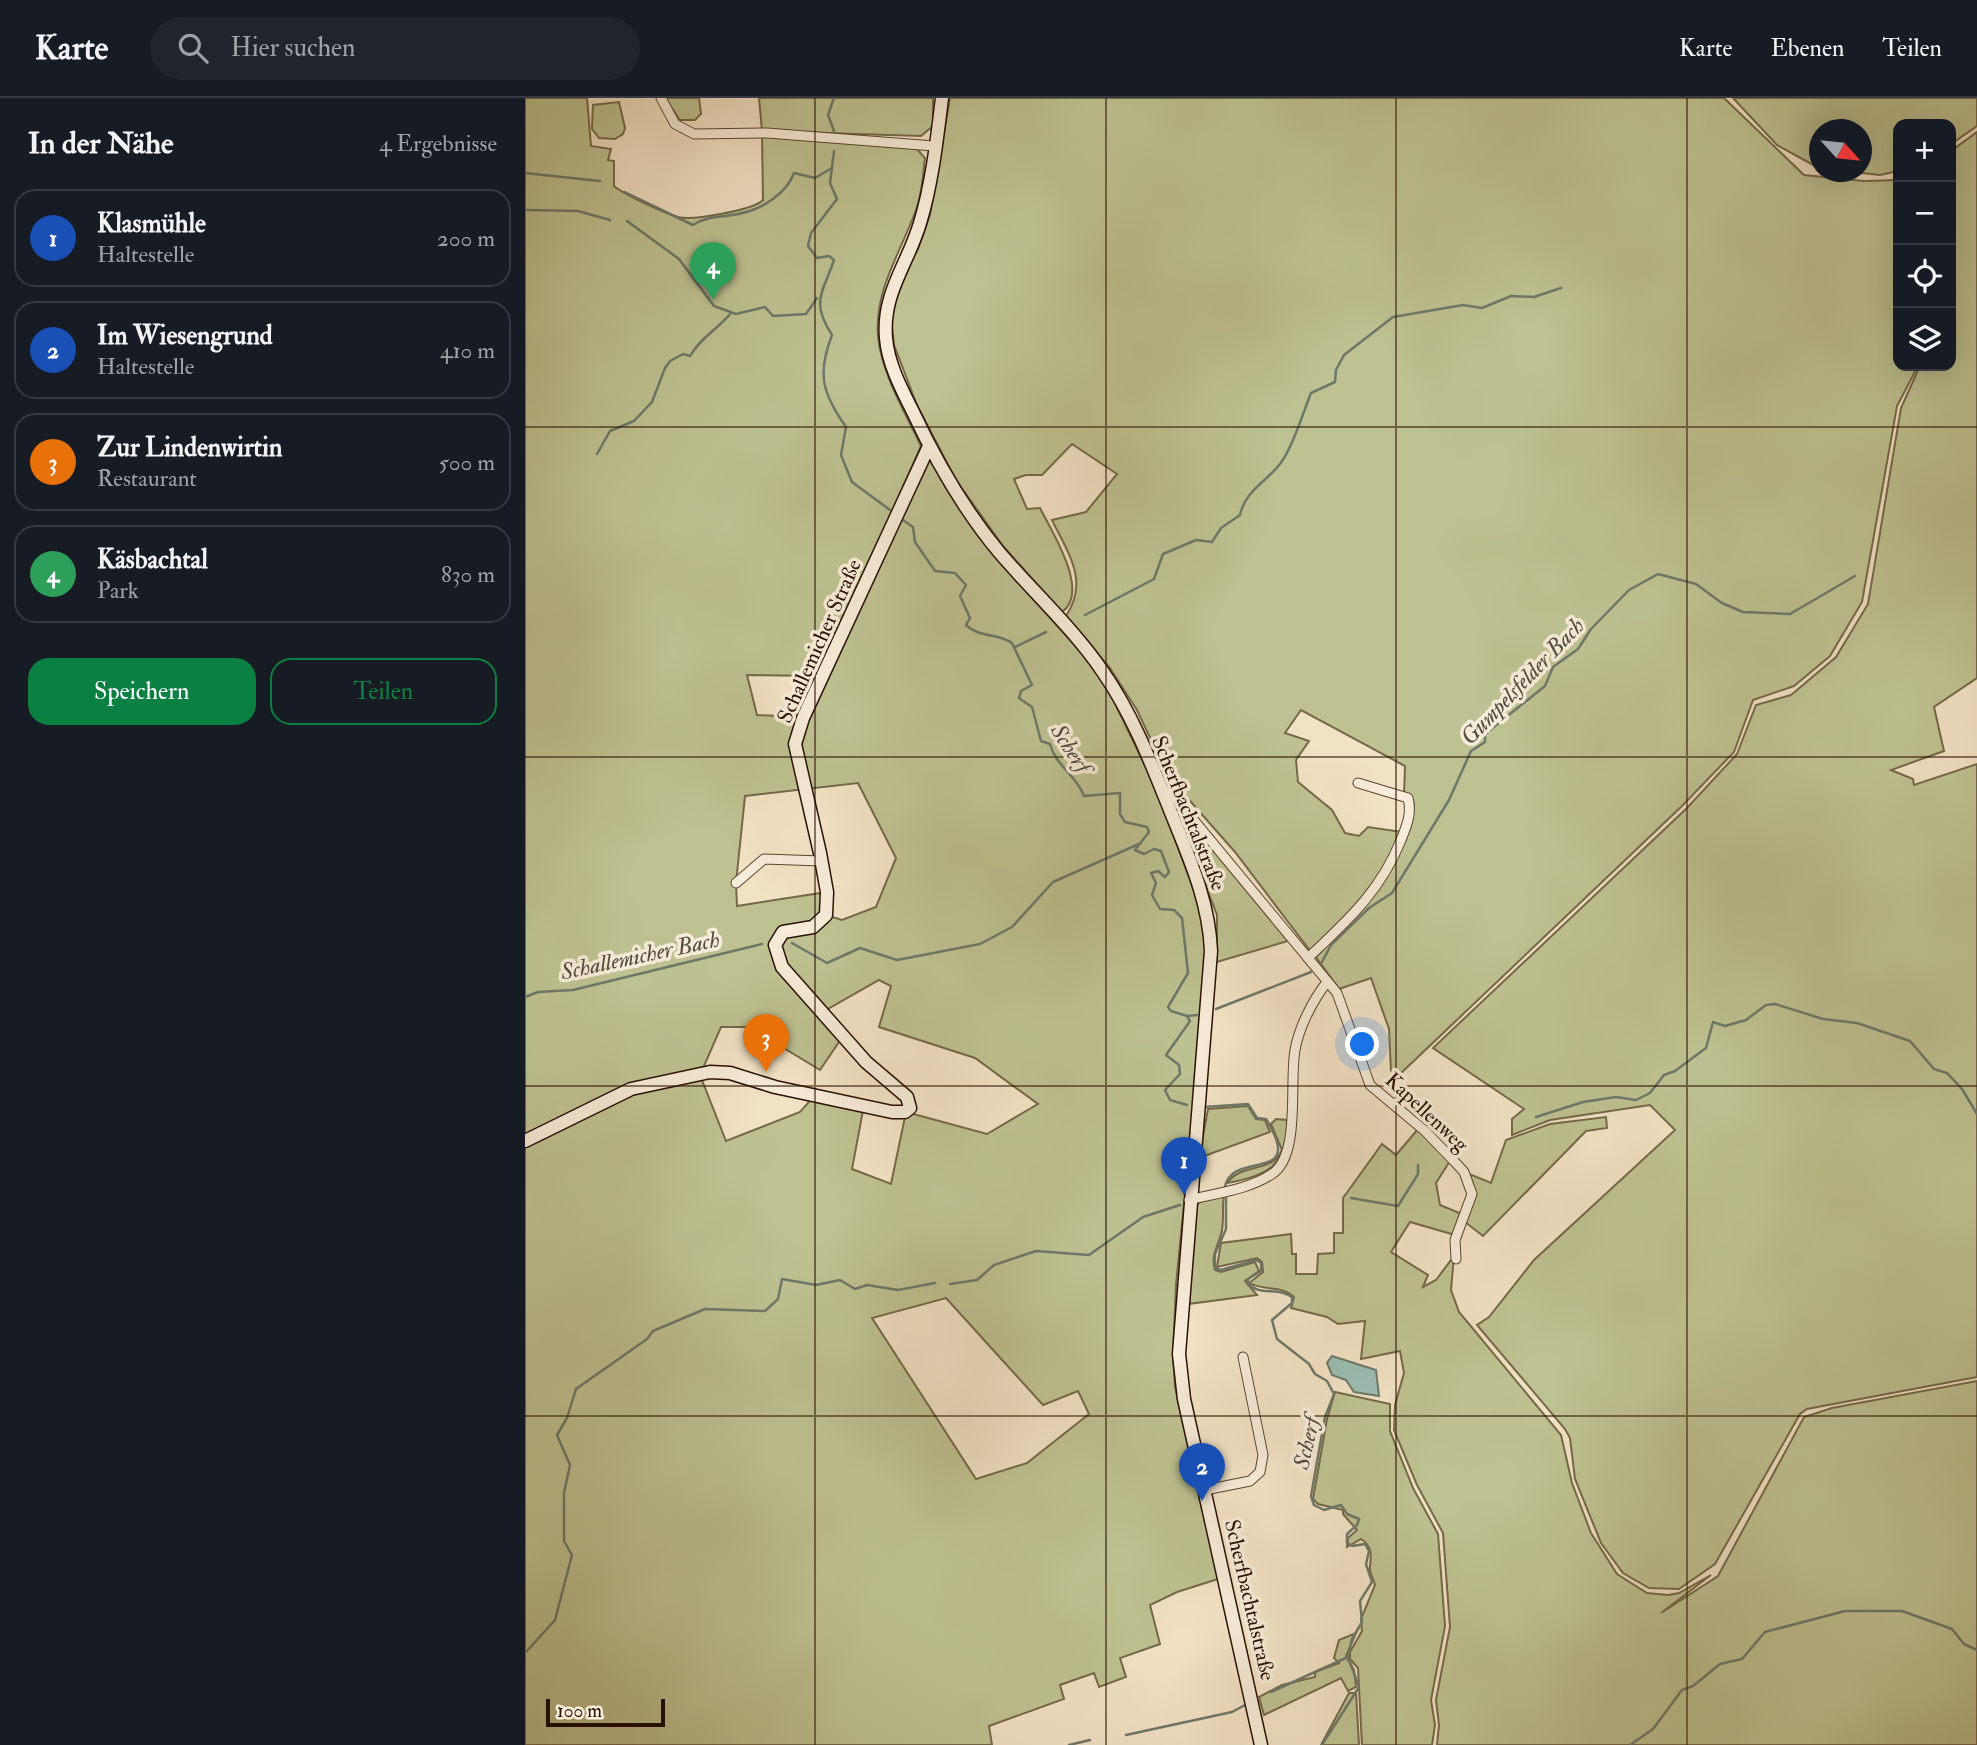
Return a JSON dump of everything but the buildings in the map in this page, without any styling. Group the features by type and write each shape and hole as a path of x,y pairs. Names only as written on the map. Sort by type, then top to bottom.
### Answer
{"main road":[{"name":"Scherfbachtalstraße","path":"942,98 920,224 892,286 885,327 885,341 899,386 929,446 989,540 1104,672 1162,789 1202,892 1210,933 1179,1354 1184,1399 1261,1745"},
{"name":"Schallemicher Straße","path":"525,1141 631,1089 710,1072 730,1073 775,1087 893,1112 908,1110 911,1103 907,1097 866,1062 777,960 775,946 783,932 813,927 826,915 821,861 795,744 803,718 929,446"}],"street":[{"path":"661,98 675,124 694,134 767,133 934,146"},
{"path":"1308,958 1377,888 1392,863 1410,816 1408,798 1358,783"},
{"name":"Kapellenweg","path":"1162,789 1178,801 1327,982 1344,1009 1370,1085 1425,1131 1464,1172 1471,1184 1472,1194 1455,1240 1456,1259"},
{"path":"736,883 764,859 821,861"},
{"path":"1189,1200 1259,1182 1274,1173 1283,1161 1290,1140 1295,1047 1327,982"},
{"path":"1205,1490 1250,1481 1262,1466 1263,1455 1243,1357"}],"green space":[{"path":"525,98 587,98 591,146 611,149 608,160 614,161 614,186 678,217 722,214 763,200 762,135 916,148 925,158 918,204 884,287 878,320 878,337 884,365 921,446 884,530 930,459 1015,579 1087,659 1108,689 1158,793 1204,918 1206,977 1176,1285 1173,1355 1175,1387 1218,1579 1177,1592 1150,1605 1160,1644 1120,1658 1126,1677 1099,1687 1094,1673 1060,1685 1064,1699 989,1726 992,1745 525,1745","holes":["747,675 823,676 803,717 757,715","858,783 896,858 876,907 842,920 826,915 827,892 737,906 736,883 745,796","879,980 891,986 879,1027 975,1058 1038,1104 987,1134 906,1112 891,1184 852,1169 864,1105 815,1095 800,1112 726,1141 700,1075 721,1027 749,1027 820,1070 843,1036 821,1013","946,1298 1043,1405 1078,1391 1089,1414 1027,1463 976,1479 872,1318"]},
{"path":"665,98 699,98 701,114 695,120 680,120"},
{"path":"759,98 933,98 933,126 921,136 762,131"},
{"path":"950,98 1724,98 1804,175 1809,176 1809,182 1893,180 1893,371 1915,371 1897,406 1862,602 1830,656 1794,686 1753,700 1734,752 1682,806 1399,1075 1398,1071 1391,1071 1389,1029 1371,978 1339,989 1316,957 1366,905 1412,816 1414,804 1404,794 1405,766 1301,710 1285,733 1309,741 1296,760 1298,782 1332,810 1345,833 1359,836 1368,827 1402,832 1375,886 1311,952 1235,852 1168,776 1137,710 1110,668 1066,616 1073,603 1076,579 1070,557 1052,520 1086,512 1117,474 1072,444 1042,475 1026,475 1014,479 1027,509 1040,508 1066,561 1072,590 1070,603 1062,612 1003,546 956,480 917,405 894,345 891,316 897,289 918,249 930,215"},
{"path":"1733,98 1977,98 1977,126 1956,141 1956,119 1893,119 1893,172 1872,174 1872,119 1809,119 1809,163 1777,145"},
{"path":"619,102 625,128 623,134 615,139 599,138 592,129 593,105"},
{"path":"1977,132 1977,678 1934,707 1944,751 1891,770 1913,779 1914,785 1977,764 1977,1377 1807,1409 1800,1414 1715,1564 1679,1589 1649,1588 1623,1573 1601,1543 1575,1479 1570,1438 1565,1429 1477,1325 1489,1317 1534,1260 1675,1130 1650,1105 1550,1120 1512,1135 1512,1119 1524,1109 1433,1048 1687,808 1737,754 1756,705 1791,695 1836,657 1868,604 1901,408 1918,371 1956,371 1956,147"},
{"path":"1174,804 1288,941 1217,962 1217,915"},
{"path":"1248,1106 1256,1119 1265,1120 1270,1132 1199,1158 1208,1109"},
{"path":"1606,1117 1607,1128 1586,1131 1483,1236 1465,1222 1475,1194 1467,1173 1491,1183 1506,1140 1550,1124"},
{"path":"1276,1119 1287,1120 1284,1148 1279,1158 1264,1172 1227,1183 1241,1172 1264,1165 1277,1157 1282,1150 1271,1124"},
{"path":"1418,1129 1450,1161 1436,1183 1440,1205 1462,1214 1455,1235 1410,1222 1391,1252 1428,1275 1423,1287 1436,1280 1454,1256 1451,1290 1459,1312 1561,1435 1572,1483 1591,1533 1617,1574 1647,1593 1668,1595 1679,1593 1711,1575 1661,1613 1718,1576 1804,1417 1832,1408 1977,1381 1977,1745 1437,1745 1439,1725 1436,1700 1450,1627 1443,1533 1417,1485 1394,1430 1395,1405 1404,1373 1400,1351 1361,1359 1365,1321 1338,1324 1327,1317 1291,1308 1294,1297 1289,1293 1249,1283 1263,1272 1262,1262 1257,1258 1217,1267 1221,1243 1291,1234 1292,1254 1296,1254 1296,1274 1317,1274 1318,1254 1334,1253 1334,1233 1343,1233 1343,1198 1382,1144 1396,1155"},
{"path":"1224,1195 1222,1230 1215,1250 1215,1270 1221,1272 1255,1262 1259,1271 1245,1281 1257,1295 1188,1304 1194,1207 1201,1201"},
{"path":"1335,1392 1390,1404 1390,1431 1413,1488 1438,1534 1445,1626 1431,1700 1435,1725 1432,1745 1362,1745 1358,1668 1350,1659 1350,1652 1362,1631 1361,1619 1375,1585 1370,1569 1370,1552 1368,1545 1361,1539 1347,1547 1348,1538 1357,1530 1343,1514 1343,1510 1318,1504 1313,1499 1327,1419"},
{"path":"1356,1633 1346,1656 1354,1670 1356,1687 1348,1691 1341,1678 1264,1715 1259,1697 1282,1685 1315,1677 1315,1672 1339,1663 1334,1658 1339,1640"},
{"path":"1349,1693 1356,1693 1359,1745 1321,1745"}],"water":[{"path":"1332,1356 1376,1370 1379,1396 1354,1392 1346,1380 1332,1375 1327,1363"}],"waterway":[{"name":"Scherf","path":"834,98 828,115 834,131"},
{"name":"Scherf","path":"834,151 830,183 837,199 811,233 808,246 817,258 829,256 834,260 820,305 821,314 832,335 824,361 824,383 832,404 846,427 841,455 852,482 890,510"},
{"path":"624,192 693,225 710,218 750,211 765,204 786,187 794,173 815,178 832,168"},
{"path":"525,173 600,181"},
{"path":"525,210 578,211 610,220"},
{"path":"627,221 679,259 714,306 736,314 765,307 773,316 806,314 817,298"},
{"path":"1085,615 1154,579 1163,554 1196,540 1212,542 1221,528 1240,515 1246,499 1284,457 1311,393 1335,382 1336,370 1344,355 1393,317 1463,305 1482,308 1511,296 1534,297 1561,288"},
{"path":"597,454 610,431 634,421 652,402 670,361 683,354 690,356 731,313"},
{"name":"Scherf","path":"903,520 913,527 915,542 935,571 955,573 966,585 960,596 970,618 966,625 977,632 1012,643 1032,685 1021,691 1019,698 1032,707 1041,741 1050,744 1056,758 1084,796 1120,793 1120,814 1125,822 1147,827 1149,832 1135,850 1144,854 1154,849 1161,851 1169,872 1165,877 1158,871 1151,873 1156,883 1152,895 1160,909 1174,910 1182,918 1188,973 1168,1007 1171,1011 1187,1016 1190,1021 1166,1055 1179,1065 1180,1074 1165,1090 1170,1100 1187,1105"},
{"name":"Gumpelsfelder Bach","path":"1322,962 1331,945 1369,908 1392,893 1449,800 1471,751 1485,742 1485,734 1545,686 1553,667 1578,649 1591,629 1629,590 1658,574 1696,584 1722,603 1743,612 1790,614 1855,576"},
{"path":"1015,647 1046,632"},
{"name":"Schallemicher Bach","path":"792,943 827,963 860,948 897,960 980,944 1012,927 1053,882 1139,844"},
{"name":"Schallemicher Bach","path":"525,997 538,992 573,990 762,944"},
{"name":"Gumpelsfelder Bach","path":"1216,1009 1311,972"},
{"path":"1536,1117 1583,1102 1616,1097 1636,1100 1650,1093 1664,1075 1675,1071 1706,1048 1713,1022 1725,1026 1746,1020 1766,1005 1775,1004 1823,1019 1857,1023 1910,1041 1934,1069 1947,1073 1962,1089 1977,1114"},
{"name":"Gumpelsfelder Bach","path":"1187,1016 1197,1015"},
{"name":"Scherf","path":"1204,1107 1248,1104 1257,1118 1266,1119 1276,1139 1278,1152 1273,1159 1240,1170 1230,1176 1225,1187"},
{"path":"1351,1198 1398,1206 1418,1174 1418,1165"},
{"name":"Scherf","path":"1226,1195 1226,1229 1215,1254 1215,1268 1221,1270 1256,1260 1261,1263 1261,1271 1248,1279 1248,1284 1258,1290 1281,1292 1292,1297 1292,1303 1272,1320 1277,1339 1309,1364 1315,1374 1327,1381 1334,1394 1325,1417 1311,1496 1314,1505 1324,1510 1341,1505 1347,1514 1359,1519 1357,1525 1347,1534 1347,1543 1352,1546 1365,1544 1369,1551 1366,1564 1372,1582 1360,1601 1362,1622 1352,1639 1348,1657 1359,1687 1322,1745"},
{"path":"950,1284 977,1280 994,1265 1036,1251 1089,1255 1143,1217 1180,1205"},
{"path":"525,1653 555,1620 572,1555 564,1541 564,1493 570,1465 557,1435 567,1418 576,1389 647,1339 653,1331 705,1309 765,1311 778,1299 782,1279 816,1285 840,1280 855,1289 867,1285 898,1290 935,1283"},
{"path":"1630,1745 1653,1729 1682,1690 1693,1686 1720,1664 1742,1659 1765,1632 1845,1611 1902,1611 1952,1629 1964,1644 1977,1650"},
{"path":"1271,1692 1348,1657"},
{"path":"1126,1735 1232,1712 1245,1705"},
{"path":"1069,1745 1090,1740"}],"place":[{"name":"Käsbachtal","path":"713,300"},
{"name":"Zur Lindenwirtin","path":"766,1072"},
{"name":"Klasmühle","path":"1184,1195"},
{"name":"Im Wiesengrund","path":"1202,1501"}]}
